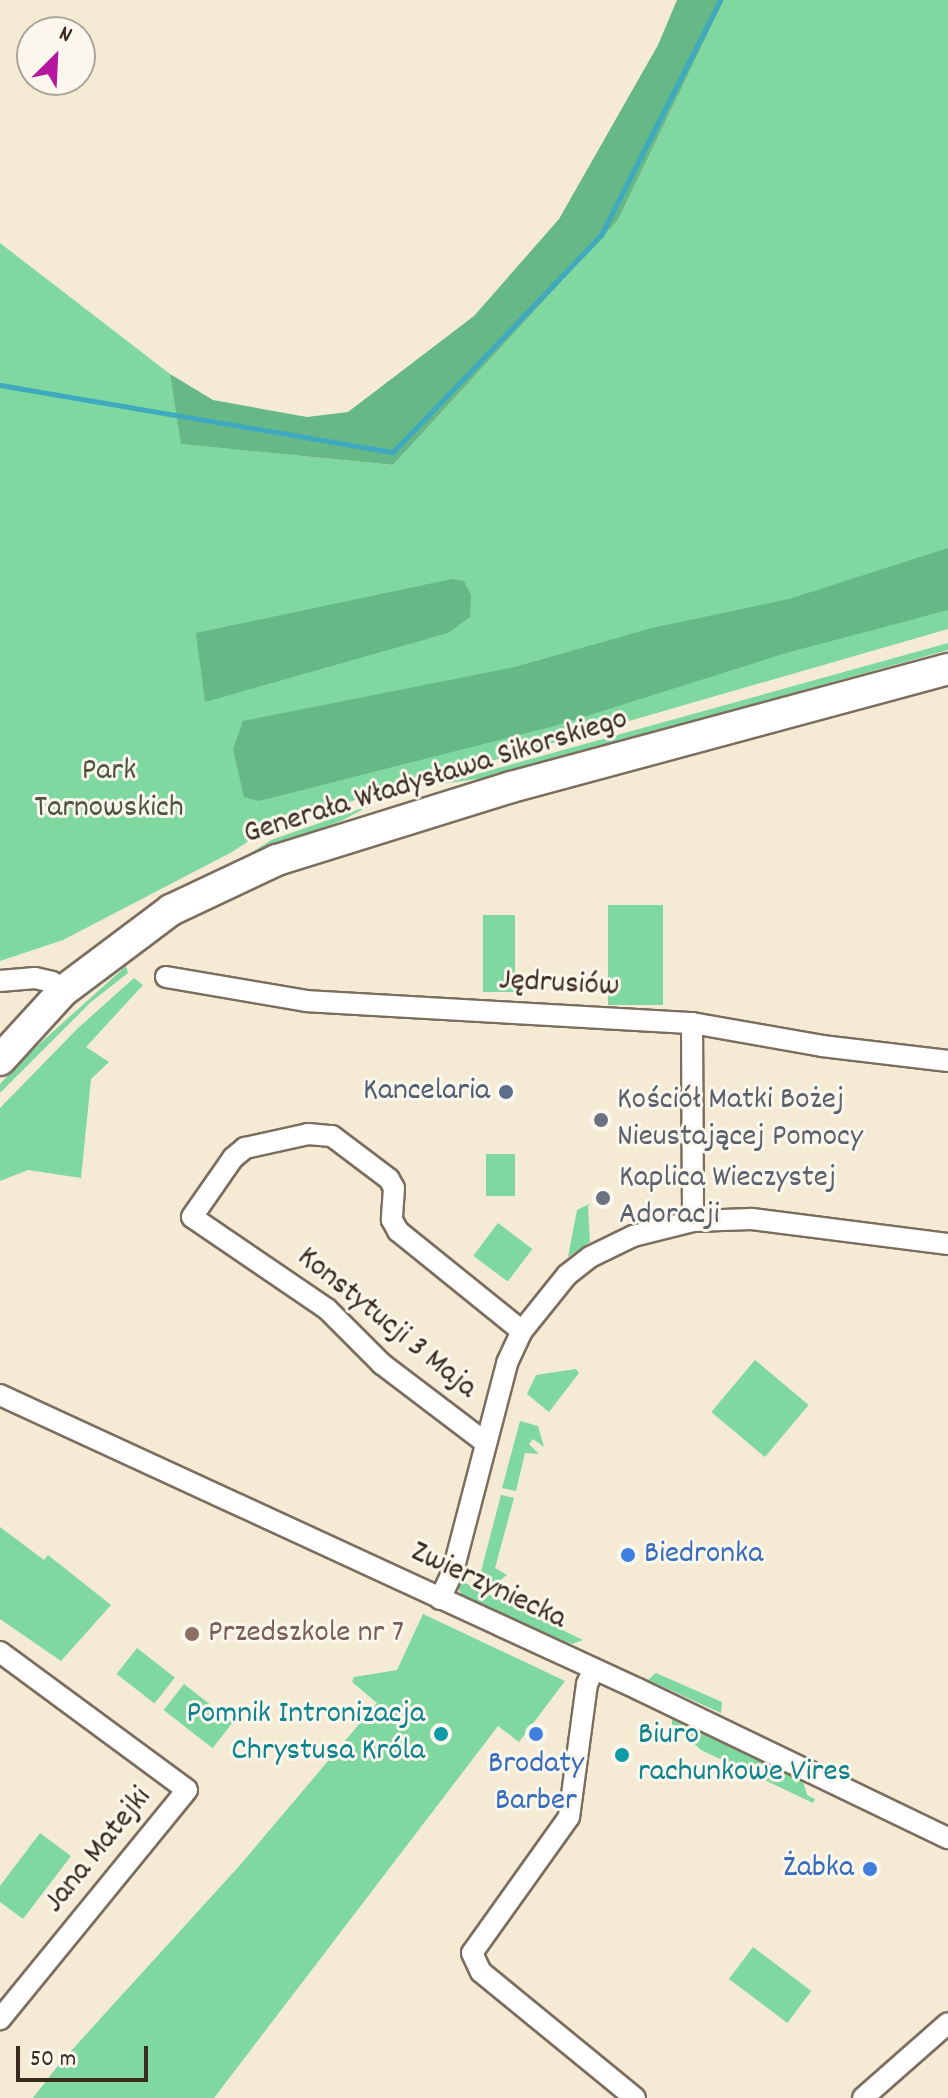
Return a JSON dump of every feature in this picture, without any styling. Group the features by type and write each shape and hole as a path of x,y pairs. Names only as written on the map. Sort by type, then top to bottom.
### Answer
{"street":[{"name":"Generała Władysława Sikorskiego","path":"901,679 948,660"},
{"name":"Generała Władysława Sikorskiego","path":"0,1060 63,991 171,910 277,860 511,787 901,679 948,669"},
{"name":"Jędrusiów","path":"166,977 306,1001 692,1023 822,1046 948,1061"},
{"path":"0,981 35,978 52,982 63,991"},
{"path":"692,1023 693,1221"},
{"name":"Konstytucji 3 Maja","path":"486,1443 382,1364 327,1309 192,1217 233,1158 245,1148 308,1134 332,1136 389,1179 394,1188 392,1220 398,1231 522,1331"},
{"name":"Konstytucji 3 Maja","path":"440,1599 453,1571 507,1363 522,1331 567,1275 590,1257 633,1236 693,1221 752,1219 792,1222 948,1244"},
{"name":"Zwierzyniecka","path":"0,1395 594,1669 948,1838"},
{"name":"Jana Matejki","path":"0,1652 187,1790 0,2019"},
{"path":"594,1669 587,1684 569,1817 472,1953 481,1972 635,2098"},
{"path":"863,2098 948,2023"}],"green space":[{"path":"677,0 724,0 618,220 393,465 181,444 170,374 213,400 307,417 348,412 474,316 559,219 658,45"},
{"name":"Park Tarnowskich","path":"724,0 948,0 948,629 276,823 232,852 63,940 0,961 0,243 170,374 182,444 393,465 618,220"},
{"path":"948,548 948,610 786,653 558,725 259,801 244,797 233,749 243,721 515,667 652,628 789,599"},
{"path":"452,579 464,581 471,595 470,617 448,633 205,702 196,633"},
{"path":"948,643 948,650 484,778 441,784"},
{"path":"371,805 341,821 240,860 271,840"},
{"path":"608,905 663,905 663,1005 608,1005"},
{"path":"483,915 515,915 515,992 483,992"},
{"path":"126,966 128,973 91,1002 0,1093 0,1084 26,1056"},
{"path":"134,978 143,985 86,1047 109,1062 91,1079 81,1178 28,1170 0,1181 0,1108 77,1029"},
{"path":"486,1154 515,1154 515,1196 486,1196"},
{"path":"591,1203 588,1206 590,1242 568,1257 577,1210"},
{"path":"498,1223 532,1249 508,1282 473,1256"},
{"path":"755,1360 809,1405 765,1457 711,1412"},
{"path":"576,1369 579,1373 549,1412 527,1394 536,1375"},
{"path":"520,1421 538,1426 544,1447 533,1439 529,1444 539,1454 525,1453 516,1491 502,1488"},
{"path":"501,1495 514,1498 495,1568 507,1575 493,1586 480,1575"},
{"path":"0,1527 44,1560 48,1555 111,1605 61,1661 0,1619"},
{"path":"459,1580 583,1640 572,1644 468,1602 459,1591"},
{"path":"423,1614 565,1681 519,1742 498,1726 214,2098 33,2098 60,2063 241,1864 377,1703 352,1682 354,1677 397,1670"},
{"path":"137,1648 175,1678 155,1704 117,1674"},
{"path":"656,1673 722,1702 721,1713 648,1680"},
{"path":"184,1684 233,1722 213,1748 164,1710"},
{"path":"672,1719 803,1781 807,1795 815,1799 813,1803 701,1750 672,1724"},
{"path":"40,1833 71,1856 23,1919 0,1902 0,1886"},
{"path":"753,1947 811,1991 787,2023 729,1979"}],"waterway":[{"path":"0,385 393,452 601,235 720,0"}],"place":[{"name":"Kancelaria","path":"506,1092"},
{"name":"Kościół Matki Bożej Nieustającej Pomocy","path":"601,1120"},
{"name":"Kaplica Wieczystej Adoracji","path":"603,1198"},
{"name":"Biedronka","path":"628,1555"},
{"name":"Przedszkole nr 7","path":"192,1634"},
{"name":"Pomnik Intronizacja Chrystusa Króla","path":"441,1734"},
{"name":"Brodaty Barber","path":"536,1734"},
{"name":"Biuro rachunkowe Vires","path":"622,1755"},
{"name":"Żabka","path":"870,1869"}]}
